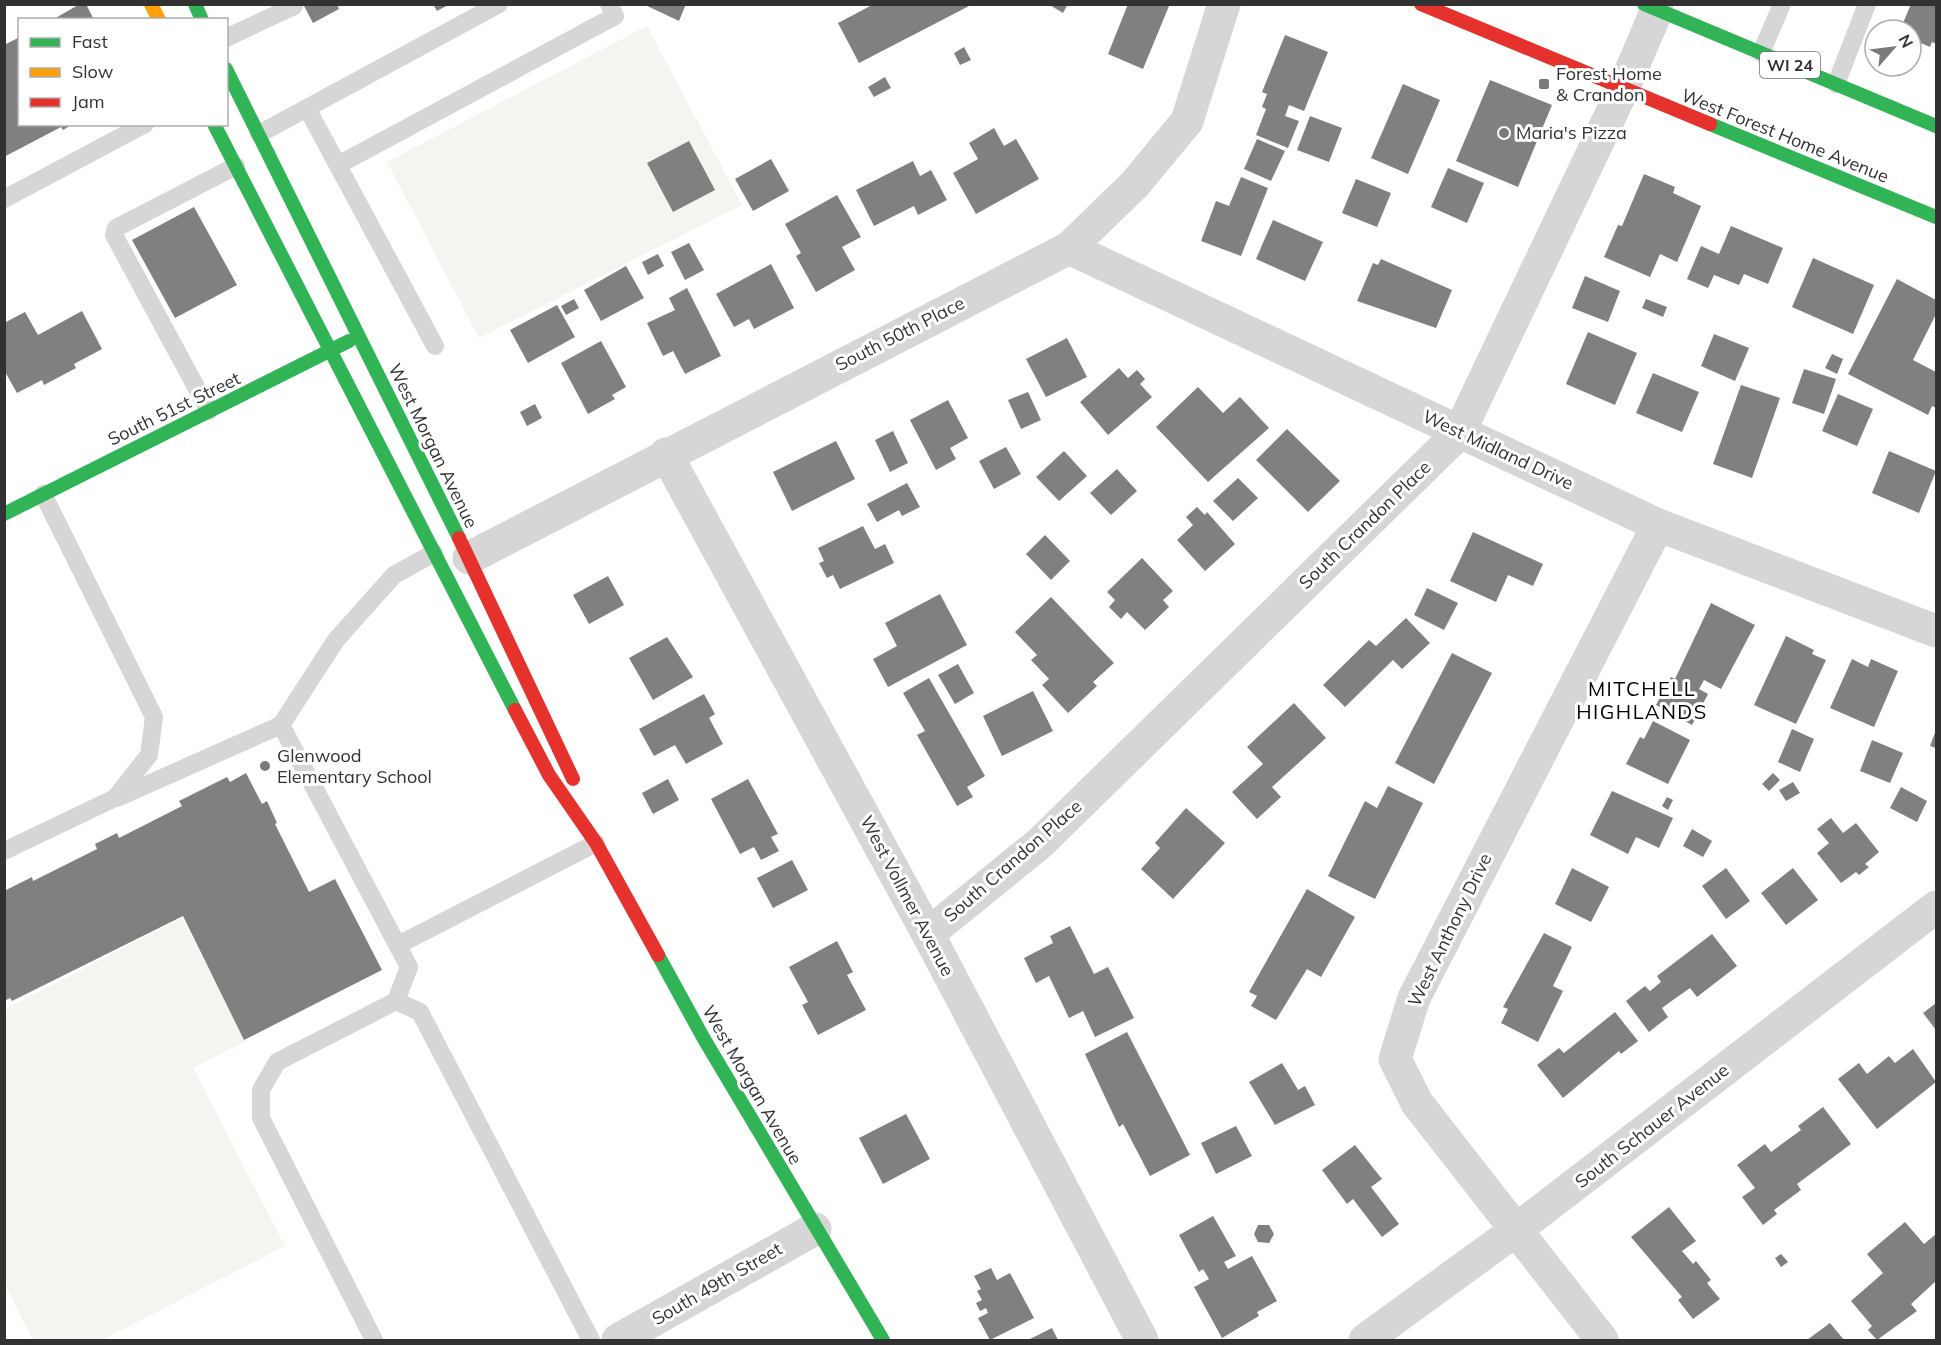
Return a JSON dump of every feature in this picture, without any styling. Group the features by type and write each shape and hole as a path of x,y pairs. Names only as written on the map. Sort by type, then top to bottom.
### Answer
{"street":[{"path":"150,4 158,18"},
{"path":"195,4 201,18"},
{"name":"South 50th Place","path":"469,558 666,454 1069,248 1135,184 1187,121 1224,4"},
{"name":"West Forest Home Avenue","path":"1422,4 1936,217"},
{"name":"South Crandon Place","path":"928,934 1040,843 1459,433 1623,89 1651,7"},
{"name":"WI 24","path":"1651,7 1936,126"},
{"name":"West Morgan Avenue","path":"228,73 469,558 568,764 596,843"},
{"name":"West Morgan Avenue","path":"215,126 549,775 596,843 704,1039 883,1341"},
{"name":"West Midland Drive","path":"1069,248 1658,525 1936,631"},
{"name":"South 51st Street","path":"4,514 359,336"},
{"name":"West Vollmer Avenue","path":"666,454 928,934 1142,1341"},
{"name":"West Anthony Drive","path":"1602,1341 1417,1103 1395,1059 1414,998 1658,525"},
{"name":"South Schauer Avenue","path":"1365,1341 1516,1230 1936,907"},
{"name":"South 49th Street","path":"618,1341 815,1228"}],"lane":[{"path":"259,134 499,4"},
{"path":"338,165 615,16 609,4"},
{"path":"1761,53 1782,4"},
{"path":"1836,84 1867,4"},
{"path":"228,37 294,6"},
{"path":"307,108 435,346"},
{"path":"4,199 141,126"},
{"path":"209,411 114,235 116,228 236,166"},
{"path":"43,494 153,717 149,755 115,798"},
{"path":"4,851 115,798 281,725 336,640 394,575 434,553"},
{"path":"281,725 409,968 396,1001 277,1062 261,1090 261,1118 374,1341"},
{"path":"398,945 596,843"},
{"path":"396,1001 420,1012 591,1341"}],"shaded area":[{"path":"647,26 742,205 479,338 387,162"},
{"path":"182,918 246,1041 193,1068 285,1246 102,1340 33,1340 5,1285 5,1009"}],"building":[{"path":"80,4 86,4 93,18 56,18"},
{"path":"303,4 337,4 339,9 313,23"},
{"path":"433,4 450,4 437,11"},
{"path":"643,4 686,4 679,21"},
{"path":"874,4 973,4 859,63 838,23"},
{"path":"1048,4 1068,4 1063,13"},
{"path":"1128,4 1169,6 1143,69 1108,54"},
{"path":"1911,4 1936,4 1936,44 1932,42 1930,47 1923,44 1923,18 1905,18"},
{"path":"1285,35 1328,52 1304,111 1289,105 1285,116 1299,121 1288,148 1256,135 1266,109 1262,107 1267,94 1262,92"},
{"path":"18,38 18,126 70,126 63,130 61,127 4,157 4,45"},
{"path":"964,47 971,60 960,65 954,53"},
{"path":"885,77 891,88 874,97 868,87"},
{"name":"Maria's Pizza","path":"1490,80 1552,105 1518,187 1456,161"},
{"path":"1403,84 1440,100 1408,174 1371,158"},
{"path":"1310,116 1342,128 1329,162 1297,150"},
{"path":"994,128 1004,146 1016,139 1039,179 976,214 953,173 978,159 969,143"},
{"path":"1257,139 1285,151 1271,181 1244,169"},
{"path":"689,141 715,190 673,212 647,163"},
{"path":"771,159 789,191 753,211 735,179"},
{"path":"913,161 920,176 931,170 947,200 918,215 914,206 874,226 856,190"},
{"path":"1448,168 1484,183 1467,223 1431,207"},
{"path":"1644,174 1675,187 1673,193 1701,206 1677,262 1660,254 1650,277 1604,257 1618,225 1622,226"},
{"path":"1241,177 1268,188 1241,256 1201,241 1216,201 1229,206"},
{"path":"1356,179 1391,193 1377,227 1342,213"},
{"path":"837,195 861,237 842,247 855,270 816,292 796,256 801,253 785,224"},
{"path":"194,207 237,285 175,318 132,240"},
{"path":"1273,220 1323,242 1305,281 1256,259"},
{"path":"1731,226 1783,248 1768,284 1744,274 1739,285 1714,275 1708,288 1687,279 1701,246 1719,254"},
{"path":"689,243 704,270 685,280 671,252"},
{"path":"658,254 664,266 648,275 642,262"},
{"path":"1813,258 1874,285 1853,334 1792,307"},
{"path":"1381,259 1452,290 1436,328 1357,301 1373,263 1378,265"},
{"path":"771,264 794,308 754,329 749,319 734,327 716,294"},
{"path":"626,266 644,298 601,321 584,290"},
{"path":"1585,276 1620,291 1608,322 1572,308"},
{"path":"1897,279 1936,300 1936,314 1913,360 1936,372 1936,408 1932,406 1928,415 1848,374"},
{"path":"687,288 721,356 685,374 673,351 663,356 647,323 675,310 669,298"},
{"path":"574,299 579,308 566,315 561,306"},
{"path":"1646,299 1667,307 1663,317 1642,308"},
{"path":"557,305 575,337 528,363 510,330"},
{"path":"82,311 102,349 74,364 76,368 44,385 42,380 17,393 4,370 4,323 25,312 38,335"},
{"path":"1588,332 1637,353 1615,405 1566,384"},
{"path":"1714,334 1749,348 1735,381 1701,366"},
{"path":"1067,338 1087,377 1046,397 1026,359"},
{"path":"601,341 626,387 612,395 615,399 588,414 561,363"},
{"path":"1832,354 1843,359 1837,374 1825,368"},
{"path":"1119,368 1128,378 1137,370 1145,379 1140,384 1152,397 1108,435 1080,402"},
{"path":"1804,369 1836,379 1824,414 1792,403"},
{"path":"1653,373 1699,392 1682,432 1636,413"},
{"path":"1741,385 1780,398 1752,478 1713,464"},
{"path":"1198,387 1223,413 1240,397 1269,428 1208,482 1156,427"},
{"path":"1028,392 1041,420 1021,429 1008,400"},
{"path":"1838,394 1873,409 1857,446 1822,431"},
{"path":"948,400 968,438 950,448 956,459 936,470 910,420"},
{"path":"535,404 542,418 527,426 520,412"},
{"path":"1287,429 1340,481 1308,512 1256,460"},
{"path":"893,431 908,463 890,472 875,440"},
{"path":"836,441 855,479 792,511 773,472"},
{"path":"1006,447 1021,474 994,489 979,461"},
{"path":"1064,451 1087,476 1059,501 1036,477"},
{"path":"1889,451 1936,471 1919,513 1872,493"},
{"path":"1117,469 1137,491 1111,515 1090,493"},
{"path":"1238,478 1258,498 1233,521 1213,501"},
{"path":"907,483 920,507 902,516 899,510 877,522 867,504"},
{"path":"1197,507 1205,515 1207,512 1235,544 1205,571 1177,540 1193,525 1186,517"},
{"path":"863,526 875,549 885,544 894,563 840,589 833,575 827,578 819,563 824,561 818,548"},
{"path":"1473,532 1543,564 1533,586 1508,575 1496,602 1450,581"},
{"path":"1045,535 1070,561 1051,580 1026,554"},
{"path":"1142,558 1173,591 1163,600 1169,607 1145,630 1127,612 1121,619 1109,607 1115,600 1107,592"},
{"path":"608,576 624,605 589,624 573,595"},
{"path":"1427,588 1458,603 1444,630 1414,615"},
{"path":"940,594 967,645 888,687 873,659 897,646 885,623"},
{"path":"1051,597 1114,663 1093,682 1097,686 1068,713 1042,685 1049,679 1031,660 1037,655 1015,632"},
{"path":"1711,603 1755,625 1721,689 1704,680 1699,689 1708,694 1692,725 1656,705 1671,677 1675,679"},
{"path":"1406,618 1430,643 1402,669 1393,660 1345,707 1323,685 1369,640 1376,646"},
{"path":"1786,636 1814,650 1812,654 1826,660 1796,724 1754,705"},
{"path":"667,637 693,677 653,700 629,658"},
{"path":"1452,653 1492,673 1434,784 1395,763"},
{"path":"1852,659 1868,667 1871,659 1898,671 1874,727 1830,708"},
{"path":"958,664 974,693 955,704 938,675"},
{"path":"929,678 985,776 967,787 973,797 957,806 917,735 925,731 903,693"},
{"path":"1033,691 1053,731 1002,756 983,716"},
{"path":"704,694 715,714 709,718 723,744 686,764 675,745 654,756 639,729"},
{"path":"1294,703 1326,738 1272,787 1281,797 1257,819 1232,792 1263,764 1247,747"},
{"path":"1653,721 1690,740 1668,784 1626,764 1640,737 1644,739"},
{"path":"1792,729 1814,739 1800,772 1778,762"},
{"path":"1936,730 1936,748 1930,746"},
{"path":"1872,740 1903,753 1890,783 1860,771"},
{"path":"246,773 262,804 267,801 277,823 275,824 309,892 335,879 382,970 244,1040 183,916 12,1001 10,998 4,1001 4,891 32,877 33,881 97,849 95,844 117,833 119,838 182,806 179,801 227,777 230,782"},
{"path":"1773,773 1780,780 1769,791 1762,784"},
{"path":"668,779 679,800 653,814 642,793"},
{"path":"748,779 778,834 771,837 779,851 761,860 754,847 740,854 711,799"},
{"path":"1793,782 1800,793 1786,801 1779,790"},
{"path":"1388,786 1423,803 1375,899 1328,876 1365,801 1377,808"},
{"path":"1901,787 1927,801 1917,822 1890,808"},
{"path":"1612,791 1673,818 1659,848 1636,837 1628,854 1590,835"},
{"path":"1667,797 1673,800 1668,810 1662,806"},
{"path":"1186,808 1225,843 1173,899 1141,869 1160,848 1155,843"},
{"path":"1831,818 1843,833 1856,823 1879,852 1865,864 1869,867 1859,875 1856,872 1841,883 1817,853 1829,843 1817,829"},
{"path":"1692,829 1712,841 1703,857 1683,846"},
{"path":"792,860 808,890 773,908 757,878"},
{"path":"1572,868 1609,887 1591,922 1555,904"},
{"path":"1726,868 1750,901 1726,919 1702,886"},
{"path":"1793,868 1818,900 1786,925 1761,893"},
{"path":"1307,889 1355,917 1321,977 1307,969 1276,1020 1251,1006 1257,996 1249,992"},
{"path":"1070,926 1094,974 1108,967 1134,1018 1095,1037 1083,1011 1069,1018 1049,976 1036,983 1024,958 1053,943 1050,936"},
{"path":"1544,933 1572,947 1553,986 1563,991 1538,1042 1501,1023 1508,1009 1503,1007"},
{"path":"1712,934 1737,966 1697,997 1690,988 1662,1008 1668,1017 1649,1032 1626,1001 1645,986 1650,991 1661,982 1657,976"},
{"path":"837,941 853,972 847,975 866,1010 818,1035 802,1005 808,1002 789,967"},
{"path":"1936,1003 1936,1030 1923,1013"},
{"path":"1615,1012 1638,1041 1621,1054 1619,1051 1563,1098 1537,1065 1559,1048 1564,1053"},
{"path":"1127,1032 1190,1155 1150,1176 1123,1124 1119,1127 1085,1054"},
{"path":"1913,1049 1936,1082 1877,1129 1838,1079 1859,1063 1867,1074 1889,1056 1895,1063"},
{"path":"1282,1063 1298,1090 1305,1086 1315,1105 1275,1125 1249,1082"},
{"path":"1823,1107 1851,1144 1797,1184 1801,1190 1774,1210 1777,1214 1763,1225 1742,1197 1755,1188 1737,1165 1765,1144 1771,1152 1801,1130 1798,1126"},
{"path":"906,1114 930,1159 883,1184 859,1138"},
{"path":"1236,1126 1252,1156 1216,1174 1201,1143"},
{"path":"1355,1145 1382,1179 1371,1187 1399,1224 1382,1237 1353,1199 1347,1204 1322,1170"},
{"path":"1669,1207 1696,1241 1682,1251 1693,1264 1696,1261 1711,1280 1707,1283 1720,1299 1693,1319 1678,1300 1682,1297 1631,1237"},
{"path":"1213,1216 1236,1256 1224,1262 1228,1269 1252,1256 1277,1301 1257,1312 1259,1316 1222,1338 1194,1287 1209,1279 1203,1269 1199,1272 1179,1235"},
{"path":"1905,1222 1924,1244 1936,1234 1936,1281 1911,1304 1917,1311 1877,1340 1868,1330 1872,1326 1851,1301 1883,1273 1867,1254"},
{"path":"1258,1225 1269,1225 1274,1234 1269,1243 1258,1242 1254,1234"},
{"path":"1781,1254 1788,1262 1781,1267 1775,1258"},
{"path":"991,1268 997,1280 1010,1273 1034,1318 990,1340 978,1318 988,1313 986,1308 980,1311 976,1303 982,1300 977,1291 981,1289 974,1276"},
{"path":"1830,1323 1844,1340 1807,1340"},
{"path":"1052,1328 1058,1340 1028,1340"}],"traffic: fast":[{"path":"195,4 201,18"},
{"path":"1644,4 1936,126"},
{"path":"228,73 459,538"},
{"path":"1710,124 1936,217"},
{"path":"215,126 515,710"},
{"path":"4,514 349,341"},
{"path":"658,955 704,1039 883,1340"}],"traffic: slow":[{"path":"151,4 158,18"}],"traffic: jam":[{"path":"1421,4 1710,124"},
{"path":"459,538 573,779"},
{"path":"515,710 549,775 596,843 658,955"}],"place":[{"name":"Forest Home & Crandon","path":"1544,84"},
{"name":"Maria's Pizza","path":"1504,133"},
{"name":"Glenwood Elementary School","path":"265,766"}],"district":[{"name":"MITCHELL HIGHLANDS","path":"1642,700"}]}
